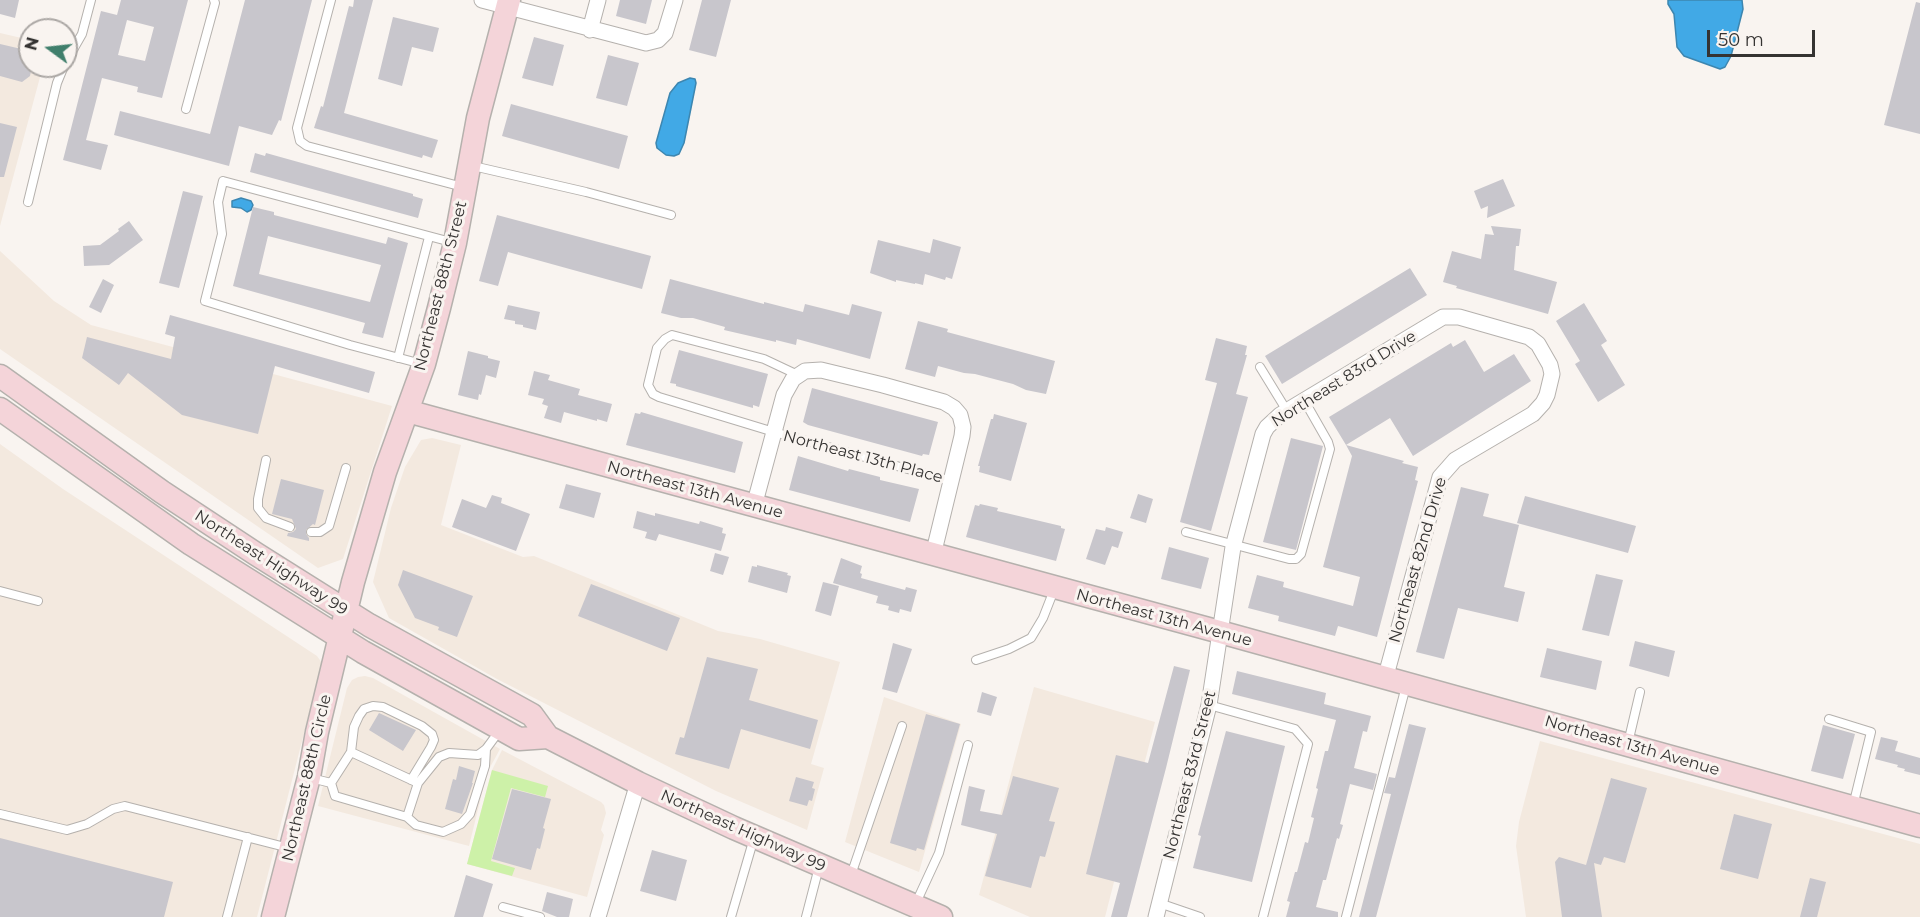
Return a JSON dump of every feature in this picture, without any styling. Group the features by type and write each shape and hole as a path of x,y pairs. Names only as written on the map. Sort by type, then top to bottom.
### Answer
{"street":[{"path":"482,0 508,3 590,30 643,43 659,39 668,29 675,0"},
{"path":"590,30 598,0"},
{"name":"Northeast 88th Street","path":"341,638 353,582 385,472 424,364 455,243 478,117 508,3"},
{"name":"Northeast 83rd Drive","path":"1220,632 1234,544 1263,434 1272,420 1448,316 1523,334 1534,340 1543,352"},
{"name":"Northeast 82nd Drive","path":"1385,679 1440,477 1455,460 1533,414 1543,403 1552,374 1543,352"},
{"path":"754,506 787,389 798,375 808,370 827,370 944,402 960,415 963,427 933,555"},
{"name":"Northeast Highway 99","path":"0,376 187,510 348,612 532,715 548,737 638,783 754,837 941,917"},
{"name":"Northeast Highway 99","path":"0,410 183,538 341,638 519,739 548,737"},
{"name":"Northeast 13th Avenue","path":"407,411 1220,632 1920,826"},
{"name":"Northeast 83rd Street","path":"1157,910 1209,705 1220,632"},
{"name":"Northeast 88th Circle","path":"273,917 291,849 320,780 318,732 341,638"},
{"path":"598,917 638,783"}],"lane":[{"path":"78,41 91,0"},
{"path":"186,109 214,0"},
{"path":"331,0 297,128 300,141 307,146 466,176 586,192 671,215"},
{"path":"28,201 59,78"},
{"path":"424,364 205,301 222,234 218,202 223,181 455,243"},
{"path":"398,358 429,237"},
{"name":"Northeast 13th Place","path":"798,375 771,361 675,335 666,337 659,345 652,363 648,385 657,396 774,432 951,481"},
{"path":"1260,367 1287,411"},
{"path":"1186,531 1296,559 1303,550 1330,449 1304,400"},
{"path":"266,460 258,496 258,508 266,518 290,527"},
{"path":"311,532 325,530 332,521 346,468"},
{"path":"976,660 1009,650 1031,638 1043,618 1055,588"},
{"path":"0,591 38,601"},
{"path":"1346,917 1407,685"},
{"path":"1628,745 1640,692"},
{"path":"1209,705 1295,729 1308,744 1263,917"},
{"path":"407,817 414,781 434,740 432,734 422,726 383,707 373,706 364,709 354,727 351,752 320,780 335,796 407,817 416,825 443,832 461,824 470,814 485,766 486,749"},
{"path":"1829,719 1871,732 1853,807"},
{"path":"850,879 902,726"},
{"path":"414,781 439,758 449,753 478,754 486,749 501,729"},
{"path":"915,906 939,853 968,745"},
{"path":"351,752 414,781"},
{"path":"0,814 67,830 87,824 113,809 125,806 291,849"},
{"path":"226,917 248,837"},
{"path":"731,917 754,837"},
{"path":"806,917 820,866"},
{"path":"503,907 540,917"},
{"path":"1157,910 1200,917"}],"shaded area":[{"path":"0,33 18,37 18,78 40,78 0,226"},
{"path":"0,251 54,301 91,325 392,406 343,559 318,568 0,349"},
{"path":"432,438 461,445 441,525 523,557 534,556 718,631 760,639 840,662 811,764 824,768 807,830 716,791 497,679 389,618 373,582 391,508 405,467 421,440"},
{"path":"0,444 63,489 317,656 322,663 257,917 0,917"},
{"path":"365,676 373,678 500,749 487,773 469,846 318,806 347,688 352,680"},
{"path":"1034,687 1155,722 1105,917 1030,917 979,895"},
{"path":"884,697 961,724 919,872 845,842"},
{"path":"1540,741 1920,844 1920,917 1526,917 1516,846 1519,822"},
{"path":"502,750 604,805 606,813 601,830 604,835 587,897 467,864 492,770"}],"green space":[{"path":"492,770 548,786 545,797 511,788 491,861 515,868 512,876 467,864"}],"water":[{"path":"1668,0 1742,0 1743,9 1731,56 1725,67 1720,69 1684,56 1677,47 1674,14"},
{"path":"690,78 695,79 696,83 684,143 679,154 666,155 657,148 656,143 670,93 678,83"},
{"path":"241,198 251,201 253,205 251,210 247,212 241,208 232,207 232,201"}],"building":[{"path":"0,0 19,0 15,18 0,14"},
{"path":"121,0 188,0 162,98 137,92 138,87 102,78 86,140 108,145 101,170 63,160 101,11 117,15","holes":["127,20 154,27 145,61 118,55"]},
{"path":"245,0 312,0 281,121 279,120 272,135 239,126 229,166 114,135 120,111 210,134"},
{"path":"354,0 373,0 344,113 438,140 432,158 423,155 422,158 314,128 321,106 323,107 349,6 353,7"},
{"path":"620,0 652,0 646,24 616,16"},
{"path":"702,0 731,0 716,57 689,50"},
{"path":"1916,2 1920,3 1920,134 1884,125"},
{"path":"393,17 439,28 433,52 412,47 402,86 378,79"},
{"path":"534,37 564,45 553,86 522,78"},
{"path":"0,44 18,48 18,78 27,78 22,82 0,76"},
{"path":"608,55 639,63 627,106 596,98"},
{"path":"511,104 628,136 619,169 502,136"},
{"path":"0,123 17,127 4,177 0,177"},
{"path":"255,153 265,156 266,153 413,194 423,199 418,218 250,172"},
{"path":"1503,179 1515,206 1487,218 1488,206 1481,209 1474,191"},
{"path":"183,191 203,196 179,288 159,283"},
{"path":"253,207 274,212 274,215 386,244 388,237 408,243 383,338 362,333 365,323 233,286","holes":["268,236 381,265 370,302 259,274"]},
{"path":"497,215 651,256 642,289 508,252 498,286 479,281"},
{"path":"129,221 143,240 109,265 84,266 83,246 100,245"},
{"path":"1491,226 1521,229 1519,246 1516,246 1514,270 1557,282 1548,314 1456,288 1457,286 1443,282 1452,251 1481,259 1485,234 1494,235"},
{"path":"933,239 961,247 952,279 946,277 945,280 925,274 923,285 896,280 896,282 870,273 878,240 930,253"},
{"path":"1410,268 1427,295 1282,384 1265,356"},
{"path":"103,279 114,285 101,313 89,307"},
{"path":"670,279 803,312 805,304 849,315 852,304 882,312 870,359 797,339 796,345 776,340 776,342 724,330 725,327 693,318 681,318 661,313"},
{"path":"1584,303 1607,341 1601,345 1625,385 1598,402 1575,364 1580,361 1556,321"},
{"path":"508,305 540,312 536,330 504,319"},
{"path":"170,315 375,372 369,393 275,366 258,434 182,415 128,373 119,385 82,358 87,337 171,359 175,337 165,334"},
{"path":"918,321 948,329 947,332 1055,361 1046,394 938,366 935,377 905,369"},
{"path":"1216,338 1247,346 1245,355 1247,355 1236,394 1248,397 1211,531 1180,522 1217,383 1205,380"},
{"path":"1465,340 1484,372 1514,354 1531,381 1413,456 1390,418 1346,445 1329,417 1451,343 1453,347"},
{"path":"679,350 768,374 759,407 753,405 753,408 670,383"},
{"path":"468,351 500,361 496,378 486,375 478,400 458,395"},
{"path":"534,371 550,375 548,380 580,389 578,395 612,404 607,422 564,412 561,423 544,418 548,406 542,404 544,399 528,395"},
{"path":"812,388 938,422 929,455 923,454 922,456 808,425 803,422"},
{"path":"641,412 743,442 735,473 626,445 635,413 640,414"},
{"path":"994,414 1027,423 1011,481 979,472 980,466 978,466"},
{"path":"1291,438 1323,446 1296,550 1263,542"},
{"path":"1346,445 1418,467 1415,480 1418,481 1377,637 1338,626 1335,636 1278,621 1279,616 1248,608 1257,575 1284,582 1283,587 1353,606 1360,577 1323,567 1352,456"},
{"path":"798,456 919,489 910,522 789,490"},
{"path":"281,479 324,490 315,525 313,524 306,530 309,541 287,536 296,529 292,519 272,514"},
{"path":"566,484 601,493 594,518 559,508"},
{"path":"1461,487 1489,494 1483,516 1519,525 1504,587 1525,592 1518,622 1458,608 1444,659 1416,652"},
{"path":"1138,494 1153,499 1146,523 1130,518"},
{"path":"492,495 502,498 501,503 530,514 516,551 452,527 462,499 486,508"},
{"path":"1525,496 1636,526 1628,553 1517,523"},
{"path":"975,505 998,508 997,511 1061,526 1065,529 1056,561 966,537"},
{"path":"637,511 699,524 700,521 723,528 722,533 726,534 721,551 659,534 656,541 645,538 647,532 633,528"},
{"path":"1106,527 1123,532 1118,548 1112,546 1105,565 1086,559 1096,529 1105,531"},
{"path":"1169,547 1209,558 1201,589 1161,579"},
{"path":"715,553 729,557 723,575 710,571"},
{"path":"841,558 862,566 861,578 905,590 906,587 917,590 911,612 900,609 899,613 888,610 889,606 876,603 878,596 833,583"},
{"path":"757,565 788,573 787,575 791,576 787,593 748,582 752,566 757,567"},
{"path":"403,570 473,596 457,637 415,618 398,585"},
{"path":"1596,574 1623,580 1609,636 1582,630"},
{"path":"823,582 839,586 831,616 815,611"},
{"path":"591,584 680,618 667,651 578,616"},
{"path":"1635,641 1675,651 1669,677 1629,666"},
{"path":"893,643 912,649 897,693 882,689"},
{"path":"1547,648 1602,661 1596,690 1540,677"},
{"path":"707,657 758,669 749,700 818,720 810,749 741,729 729,769 675,754 680,737 684,738"},
{"path":"1174,666 1190,670 1166,768 1127,917 1111,917 1120,883 1086,874 1116,755 1148,763"},
{"path":"1237,671 1326,693 1324,704 1371,716 1367,732 1363,731 1354,768 1377,774 1373,790 1350,784 1340,824 1343,825 1316,907 1338,912 1338,917 1286,917 1290,902 1287,901 1295,872 1297,872 1305,842 1308,843 1314,818 1311,817 1318,789 1316,788 1325,751 1328,751 1336,720 1232,694"},
{"path":"982,692 997,697 991,716 977,712"},
{"path":"379,713 416,730 403,751 369,730"},
{"path":"926,714 960,724 924,850 917,848 916,851 890,843"},
{"path":"1409,724 1426,728 1376,917 1359,917 1391,794 1384,793 1389,777 1395,778"},
{"path":"1823,725 1855,734 1843,779 1811,771"},
{"path":"1226,731 1285,746 1252,882 1193,868 1201,836 1198,835"},
{"path":"1881,737 1898,741 1895,751 1920,758 1920,775 1904,771 1905,769 1897,767 1898,765 1875,759"},
{"path":"459,766 475,771 462,814 445,809"},
{"path":"1013,776 1059,788 1049,821 1055,822 1045,857 1040,856 1031,888 985,876 997,834 961,825 969,786 985,790 980,811 1002,815"},
{"path":"796,777 814,782 812,801 809,800 807,806 789,801"},
{"path":"1611,778 1647,788 1625,863 1604,857 1601,865 1594,863 1602,917 1562,917 1555,862 1559,857 1586,865"},
{"path":"512,789 551,799 540,849 537,848 531,870 492,859"},
{"path":"1734,814 1772,824 1758,879 1720,869"},
{"path":"0,838 173,882 164,917 0,917"},
{"path":"652,850 687,860 676,901 640,891"},
{"path":"466,875 493,884 483,917 454,917"},
{"path":"1810,878 1826,882 1817,917 1800,917"},
{"path":"547,892 573,899 569,917 557,917 542,911"}]}
